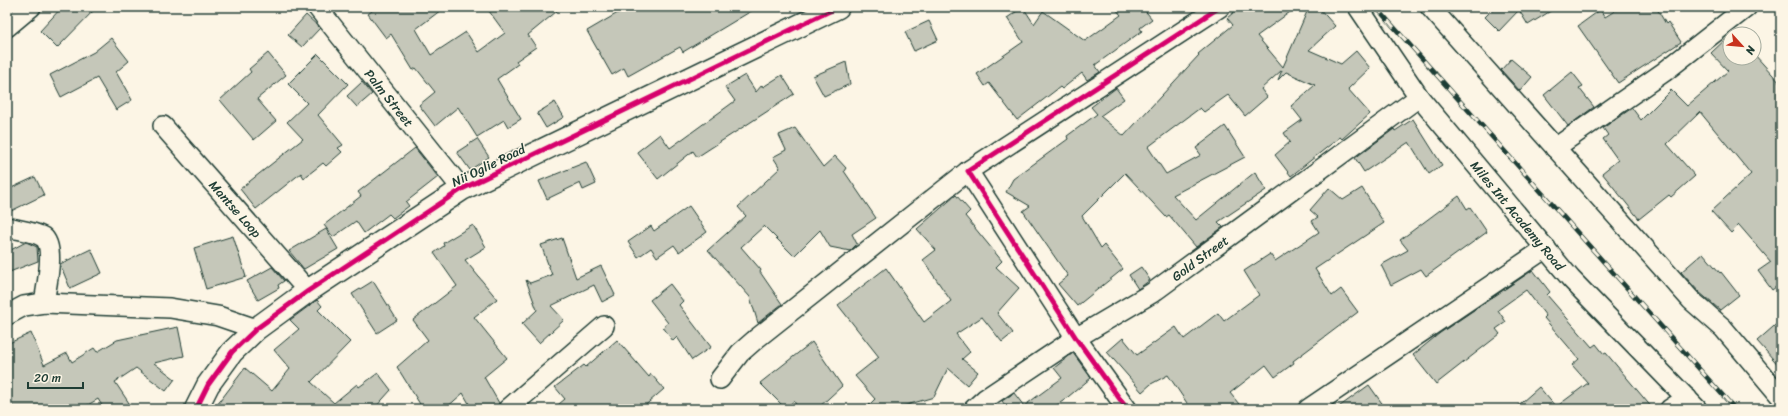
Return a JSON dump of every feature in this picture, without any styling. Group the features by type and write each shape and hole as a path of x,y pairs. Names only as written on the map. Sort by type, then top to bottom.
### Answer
{"street":[{"path":"7,27 31,7"},
{"name":"Palm Street","path":"317,7 462,189"},
{"name":"Nii Oglie Road","path":"196,409 208,385 232,352 256,329 308,291 462,189 838,7"},
{"path":"720,379 740,353 756,339 968,171 1220,7"},
{"name":"Miles Int Academy Road","path":"1358,7 1419,97 1571,278 1692,404"},
{"path":"1430,7 1691,300 1723,328 1781,396"},
{"path":"1555,148 1664,72 1747,7"},
{"name":"Gold Street","path":"974,409 985,399 1076,338 1152,293 1419,97"},
{"name":"Mantse Loop","path":"163,126 308,291"},
{"path":"968,171 1076,338 1127,409"},
{"path":"7,227 36,234 44,238 49,245 50,255 44,303"},
{"path":"1308,409 1546,248"},
{"path":"7,315 24,306 44,303 170,308 218,316 256,329"},
{"path":"508,409 604,326"},
{"path":"1670,409 1692,404"}],"building":[{"path":"62,7 97,7 57,48 40,31"},
{"path":"377,7 445,7 416,29 431,55 466,32 479,52 505,33 486,7 562,7 528,35 536,47 516,61 518,64 497,79 521,119 508,127 504,120 477,137 458,107 435,126 419,105 435,92 416,68 413,70 391,34 386,38 368,14"},
{"path":"628,7 758,7 683,52 680,47 628,76 624,68 612,75 587,31"},
{"path":"1023,7 1034,24 1043,11 1085,41 1121,15 1114,7 1142,7 1152,19 1140,28 1142,31 1095,65 1100,72 1087,80 1082,73 1062,89 1060,87 1017,120 989,83 985,86 977,74 1023,42 1007,18"},
{"path":"1240,7 1297,7 1257,36 1283,67 1309,7 1318,7 1335,26 1309,50 1341,64 1356,51 1370,68 1348,89 1370,114 1342,139 1340,137 1291,176 1275,155 1290,142 1284,133 1302,120 1291,106 1315,85 1286,72 1278,80 1282,70 1261,89 1267,97 1245,116 1228,95 1204,112 1200,108 1148,147 1166,174 1201,155 1196,148 1225,126 1245,157 1173,195 1196,220 1255,172 1266,190 1218,222 1223,227 1196,247 1169,215 1166,217 1125,173 1082,216 1101,248 1104,245 1123,269 1077,306 1058,284 1068,276 1023,211 1030,206 1006,192 1013,179 1068,139 1067,136 1097,114 1091,107 1116,88 1124,99 1100,116 1124,136 1199,55 1198,54 1233,25 1227,18"},
{"path":"1495,7 1557,7 1528,25 1519,10 1499,31 1485,17"},
{"path":"1621,7 1656,7 1666,24 1668,22 1681,42 1618,83 1578,26 1600,10 1605,17"},
{"path":"306,15 320,28 302,47 288,35"},
{"path":"929,21 938,40 914,51 905,32"},
{"path":"111,38 129,61 116,72 132,100 116,110 97,78 61,97 50,75 94,52"},
{"path":"1722,43 1722,65 1711,53"},
{"path":"268,53 286,75 257,99 276,121 254,140 220,100 251,72 249,69"},
{"path":"318,54 348,84 318,115 343,145 338,148 342,152 326,166 323,163 304,178 301,173 256,209 240,189 303,139 287,122 307,103 288,84"},
{"path":"1511,59 1532,77 1520,91 1501,70"},
{"path":"846,62 850,84 824,96 813,76"},
{"path":"1762,63 1781,84 1781,283 1772,290 1758,271 1771,262 1739,225 1731,233 1711,211 1751,174 1700,112 1667,144 1695,176 1671,197 1669,195 1639,219 1602,173 1618,160 1603,139 1608,135 1603,128 1632,108 1641,120 1671,90 1687,106 1728,71 1723,66 1762,66"},
{"path":"1572,72 1583,86 1579,88 1594,107 1568,126 1544,95"},
{"path":"745,75 756,92 762,85 763,87 782,75 794,94 697,157 693,151 658,179 637,152 660,134 670,148 735,101 725,87"},
{"path":"362,82 372,94 357,107 347,96"},
{"path":"555,102 564,117 546,128 537,113"},
{"path":"1413,119 1442,165 1429,174 1409,142 1364,172 1355,158 1394,129 1395,131"},
{"path":"795,128 823,167 835,156 846,168 844,171 876,218 852,234 857,244 850,251 830,247 820,230 794,256 764,226 741,247 761,270 760,272 782,304 758,323 750,297 708,250 746,216 738,207 780,168 773,157 786,150 779,135"},
{"path":"477,139 489,157 470,170 457,152"},
{"path":"415,148 438,177 406,202 409,206 393,218 389,214 364,233 356,221 333,237 324,225 361,196 358,192"},
{"path":"586,162 596,184 583,190 580,183 547,199 539,181"},
{"path":"35,177 44,195 11,211 7,203 7,190"},
{"path":"1329,188 1343,200 1362,188 1384,223 1315,269 1332,296 1341,289 1358,312 1293,361 1294,363 1275,377 1266,365 1230,393 1243,409 1191,409 1168,375 1151,384 1142,392 1107,352 1123,338 1137,355 1176,327 1184,339 1218,313 1224,321 1259,295 1244,271 1270,254 1275,261 1319,232 1312,221 1318,217 1310,210"},
{"path":"956,195 970,211 965,216 1002,261 996,267 1019,288 997,313 1013,333 1002,342 982,317 956,334 970,352 962,359 978,372 967,385 948,368 934,397 893,409 865,409 875,399 855,376 879,357 838,305 886,268 924,322 951,301 923,260 936,250 917,229"},
{"path":"1459,196 1467,209 1470,207 1487,232 1426,276 1421,269 1391,285 1381,265 1408,250 1400,240"},
{"path":"689,206 707,232 679,252 674,245 657,257 651,248 638,257 628,242 651,226 654,231"},
{"path":"473,225 486,247 465,260 497,299 474,317 507,358 484,377 499,403 497,409 472,409 463,393 445,409 423,409 397,367 428,340 413,320 457,286 434,253 444,246 443,243"},
{"path":"326,229 338,249 304,269 289,251"},
{"path":"233,236 246,277 206,289 194,248"},
{"path":"562,238 576,278 601,266 615,295 602,302 594,285 551,306 564,320 539,343 522,324 537,310 526,280 530,283 552,275 541,245"},
{"path":"26,242 37,247 38,261 7,273 7,252"},
{"path":"91,249 102,273 70,288 60,264"},
{"path":"1703,253 1720,273 1721,272 1739,295 1720,310 1699,292 1681,272"},
{"path":"272,267 284,281 278,285 279,288 258,300 247,281"},
{"path":"1141,267 1150,280 1138,289 1129,275"},
{"path":"1533,270 1550,292 1547,295 1592,347 1596,344 1604,354 1606,353 1653,409 1514,409 1539,387 1556,407 1588,383 1572,365 1579,359 1544,318 1546,316 1526,290 1498,310 1506,322 1496,329 1500,334 1436,384 1413,355 1440,333"},
{"path":"373,281 397,320 377,333 352,294"},
{"path":"670,284 683,301 679,305 711,347 692,360 677,337 673,341 663,327 668,323 650,300"},
{"path":"317,300 322,306 318,310 350,342 311,382 334,403 357,384 359,387 378,373 391,390 374,409 214,409 245,368 272,391 290,369 274,350 299,329 290,320"},
{"path":"1781,320 1781,368 1757,341"},
{"path":"178,327 184,356 154,363 175,379 166,391 136,368 115,382 129,403 120,409 104,409 98,399 81,409 7,409 7,344 31,333 44,365 67,353 72,362 94,348 97,352 117,340"},
{"path":"617,340 649,377 651,374 664,389 641,409 553,409 565,399 555,387 584,365 586,367"},
{"path":"812,342 842,386 817,409 798,409 794,401 785,408 760,383"},
{"path":"1073,353 1091,378 1051,409 1008,409 1002,401 1014,393 1024,406 1062,378 1054,368"},
{"path":"1369,385 1386,409 1336,409"}],"railway":[{"path":"1376,7 1735,409"}],"cycle path":[{"path":"196,409 208,385 232,352 256,329 308,291 462,189 838,7"},
{"path":"1127,409 1076,338 968,171 1220,7"}]}
